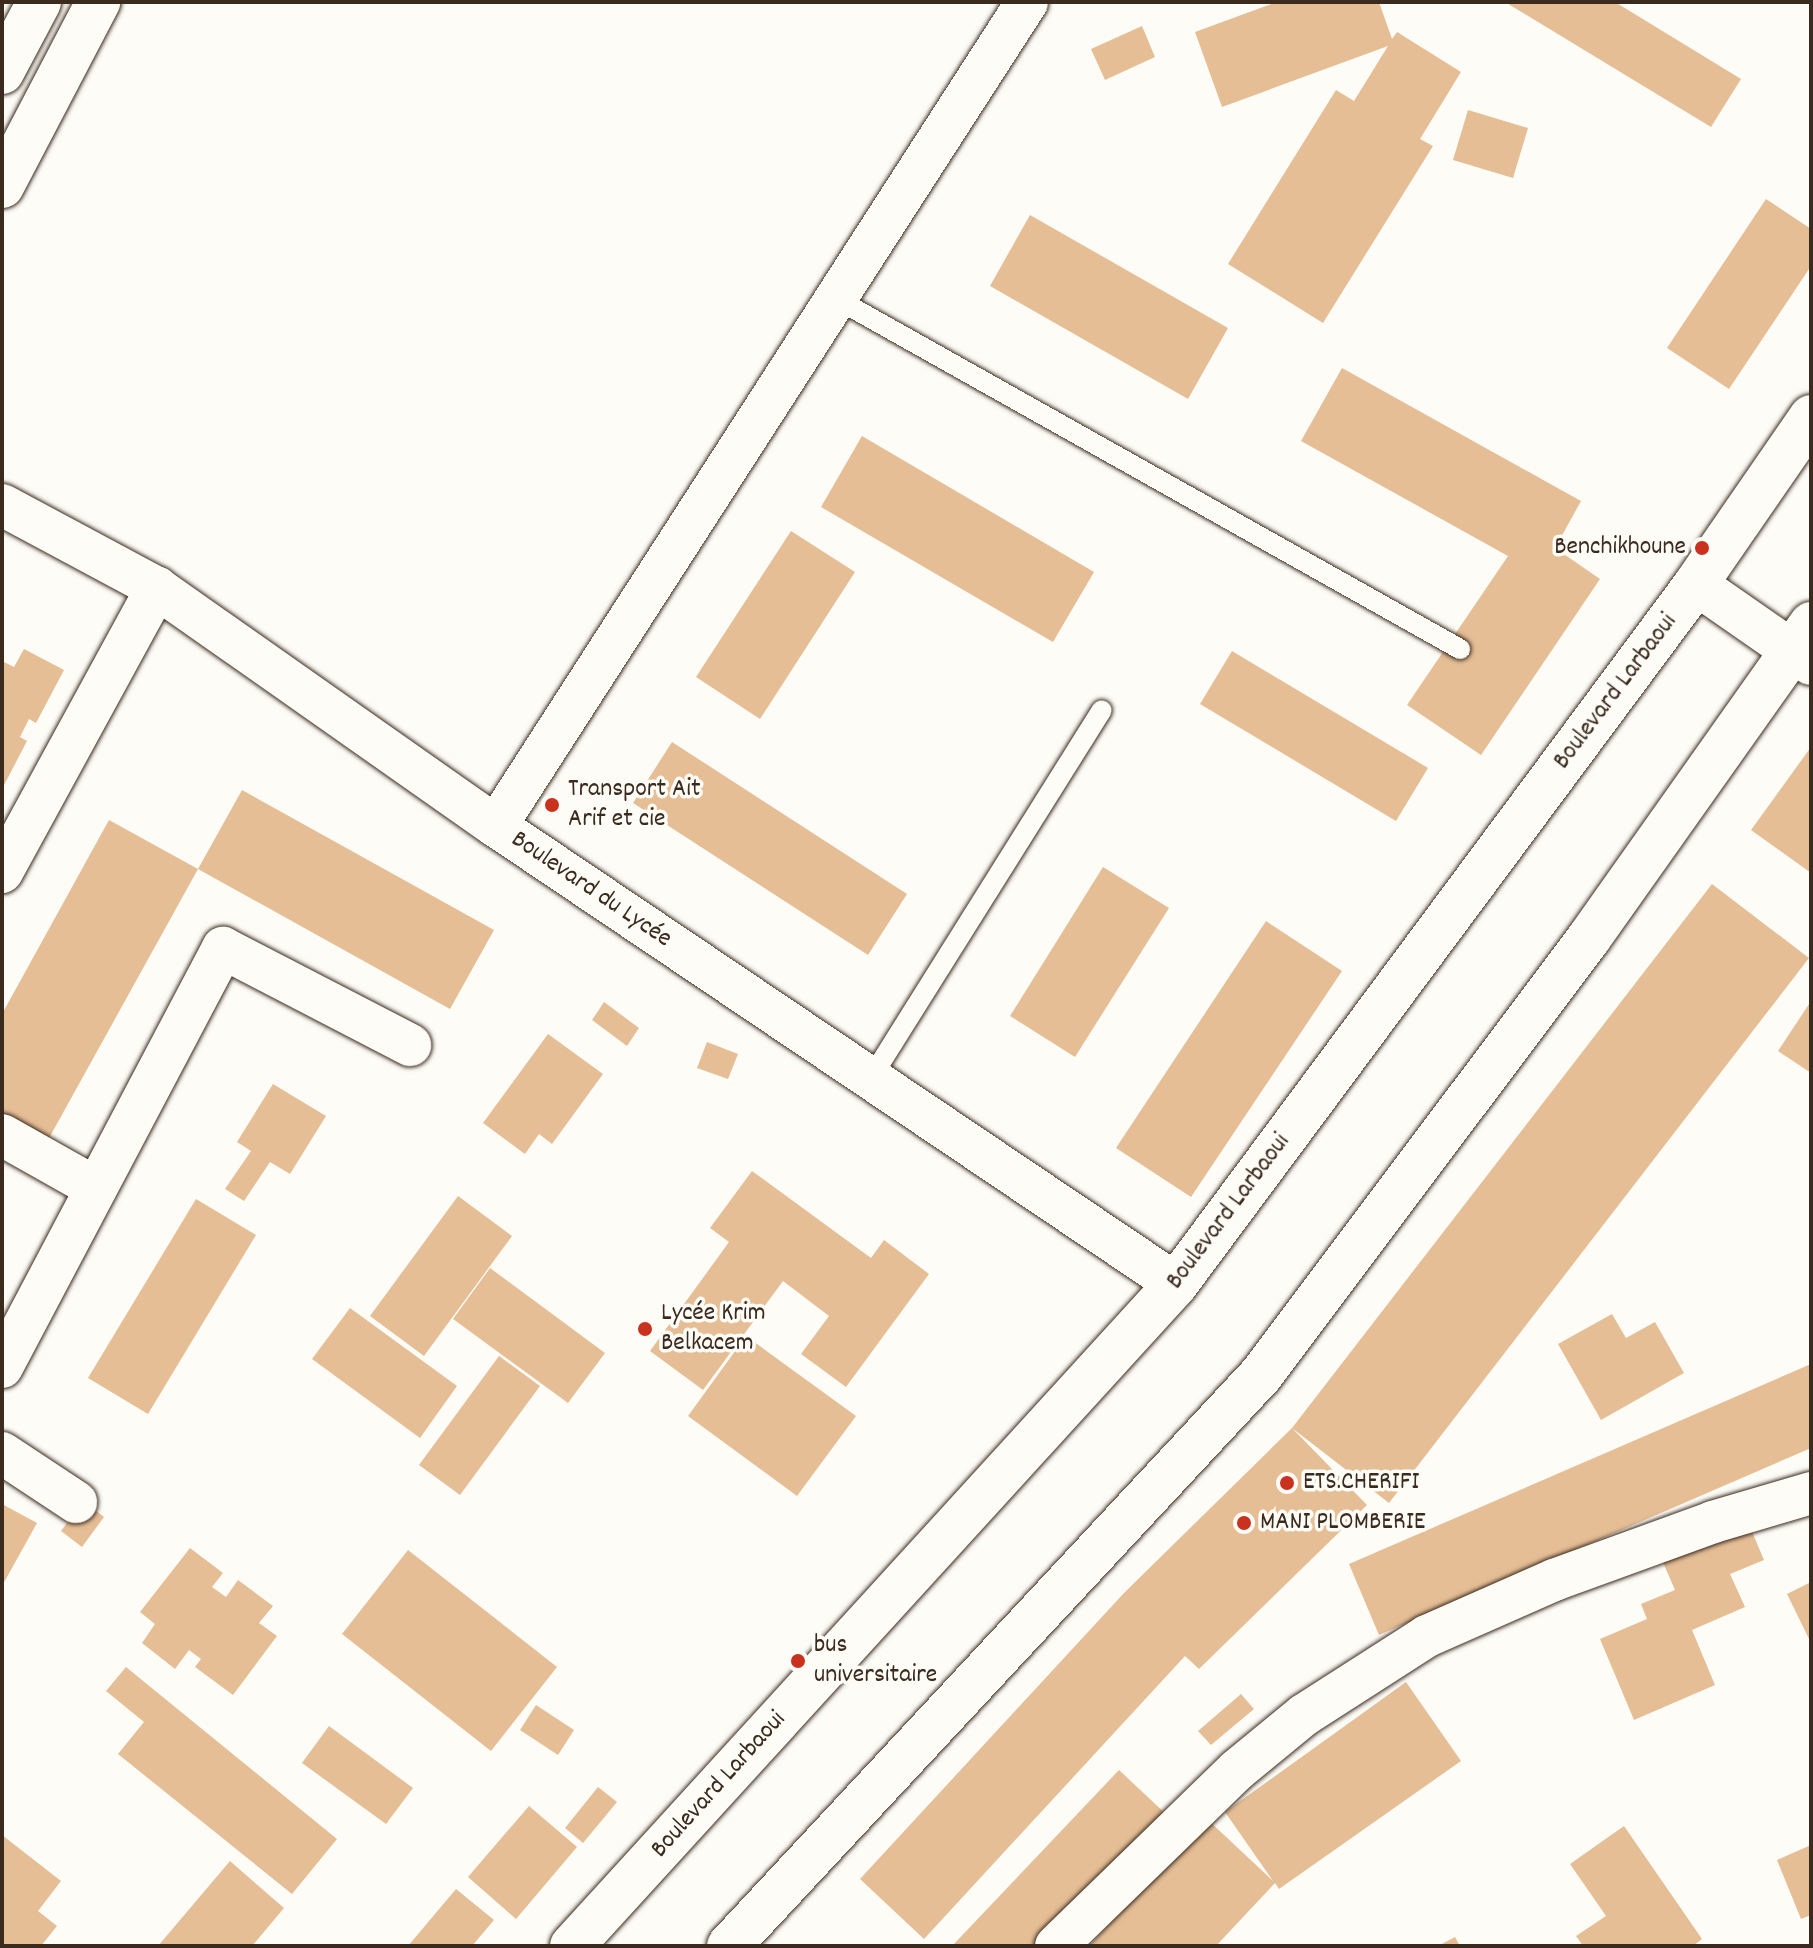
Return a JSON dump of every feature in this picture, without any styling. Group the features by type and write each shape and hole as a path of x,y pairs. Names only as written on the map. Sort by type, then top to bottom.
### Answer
{"main road":[{"path":"2,72 39,2"},
{"path":"2,186 98,2"},
{"name":"Boulevard Larbaoui","path":"572,1946 1176,1284 1696,584 1811,417"},
{"path":"729,1946 1261,1375 1805,646"}],"street":[{"path":"496,826 1027,2"},
{"name":"Boulevard du Lycée","path":"2,505 157,588 496,826 1176,1284"},
{"path":"1696,584 1805,646"},
{"path":"2,872 157,588"},
{"path":"2,1367 223,948 410,1045"},
{"path":"2,1135 96,1188"},
{"path":"2,1453 76,1502"},
{"path":"1056,1946 1248,1760 1304,1715 1427,1636 1554,1580 1713,1522 1811,1493"}],"lane":[{"path":"835,298 1460,649"},
{"path":"871,1078 1102,710"}],"building":[{"path":"1277,2 1379,2 1392,39 1397,32 1461,72 1420,139 1433,146 1323,323 1228,264 1336,90 1354,101 1388,46 1222,107 1195,32"},
{"path":"1505,2 1615,2 1741,79 1711,127"},
{"path":"1142,26 1155,57 1105,80 1091,49"},
{"path":"1468,110 1528,128 1513,178 1453,160"},
{"path":"1766,199 1811,229 1811,266 1729,389 1667,348"},
{"path":"1030,215 1228,328 1188,399 990,286"},
{"path":"1342,368 1581,501 1555,548 1600,579 1481,755 1407,705 1508,556 1301,441"},
{"path":"862,436 1094,572 1053,642 821,507"},
{"path":"791,531 855,572 760,719 696,677"},
{"path":"24,649 64,670 36,723 29,719 20,737 27,741 2,789 2,661 14,667"},
{"path":"1232,651 1428,768 1396,821 1200,704"},
{"path":"672,742 907,894 868,955 633,803"},
{"path":"1811,747 1811,873 1751,830"},
{"path":"242,790 494,930 450,1009 198,869"},
{"path":"109,820 198,869 48,1140 2,1115 2,1014"},
{"path":"1103,867 1169,908 1075,1057 1010,1016"},
{"path":"1712,884 1809,958 1389,1503 1292,1428"},
{"path":"1266,921 1342,971 1191,1197 1116,1148"},
{"path":"1811,1001 1811,1073 1778,1051"},
{"path":"604,1002 639,1028 627,1046 592,1020"},
{"path":"548,1034 603,1074 552,1144 539,1134 525,1154 483,1123"},
{"path":"707,1042 738,1054 728,1079 697,1068"},
{"path":"273,1084 326,1116 290,1174 270,1162 244,1201 225,1189 251,1151 237,1142"},
{"path":"752,1171 871,1258 884,1240 929,1274 846,1387 801,1354 829,1316 783,1281 703,1390 650,1351 729,1242 710,1228"},
{"path":"458,1196 512,1236 424,1356 370,1316"},
{"path":"196,1199 256,1235 148,1414 88,1378"},
{"path":"490,1268 605,1353 568,1403 453,1319"},
{"path":"350,1308 457,1386 420,1438 312,1359"},
{"path":"1612,1314 1626,1338 1655,1322 1684,1373 1601,1420 1558,1344"},
{"path":"746,1336 856,1416 797,1496 688,1416"},
{"path":"499,1356 540,1386 460,1495 419,1465"},
{"path":"1811,1364 1811,1448 1379,1635 1349,1564"},
{"path":"1292,1428 1367,1505 1199,1669 1185,1656 924,1939 860,1879 1124,1593"},
{"path":"83,1501 104,1517 82,1547 61,1531"},
{"path":"2,1504 37,1523 2,1586"},
{"path":"1748,1522 1764,1560 1730,1574 1745,1607 1692,1630 1715,1685 1634,1720 1600,1639 1647,1619 1641,1604 1675,1590 1662,1560"},
{"path":"190,1548 223,1573 212,1587 226,1597 238,1580 273,1606 259,1623 277,1636 233,1695 195,1667 201,1659 189,1650 175,1669 142,1643 155,1624 140,1612"},
{"path":"408,1550 557,1667 491,1751 342,1634"},
{"path":"1811,1582 1811,1643 1787,1594"},
{"path":"126,1667 337,1839 292,1894 118,1754 144,1722 106,1691"},
{"path":"1406,1682 1461,1761 1279,1889 1275,1883 1216,1946 1089,1946 1207,1819 1273,1881 1225,1812"},
{"path":"1241,1694 1254,1709 1211,1745 1198,1731"},
{"path":"536,1705 574,1730 558,1755 520,1730"},
{"path":"329,1726 413,1788 386,1824 302,1763"},
{"path":"1119,1770 1168,1816 1044,1946 952,1946"},
{"path":"598,1787 617,1802 583,1843 565,1828"},
{"path":"529,1806 577,1847 516,1919 468,1877"},
{"path":"1624,1826 1702,1939 1693,1946 1583,1946 1576,1936 1606,1916 1570,1864"},
{"path":"2,1835 61,1881 38,1911 57,1926 41,1946 2,1946"},
{"path":"1811,1845 1811,1915 1801,1919 1777,1860"},
{"path":"230,1861 284,1908 252,1946 158,1946"},
{"path":"456,1889 494,1920 472,1946 408,1946"},
{"path":"1455,1937 1460,1946 1438,1946"}],"place":[{"name":"Benchikhoune","path":"1702,548"},
{"name":"Transport Ait Arif et cie","path":"552,805"},
{"name":"Lycée Krim Belkacem","path":"645,1329"},
{"name":"ETS.CHERIFI","path":"1287,1483"},
{"name":"MANI PLOMBERIE","path":"1244,1523"},
{"name":"bus universitaire","path":"798,1661"}]}
